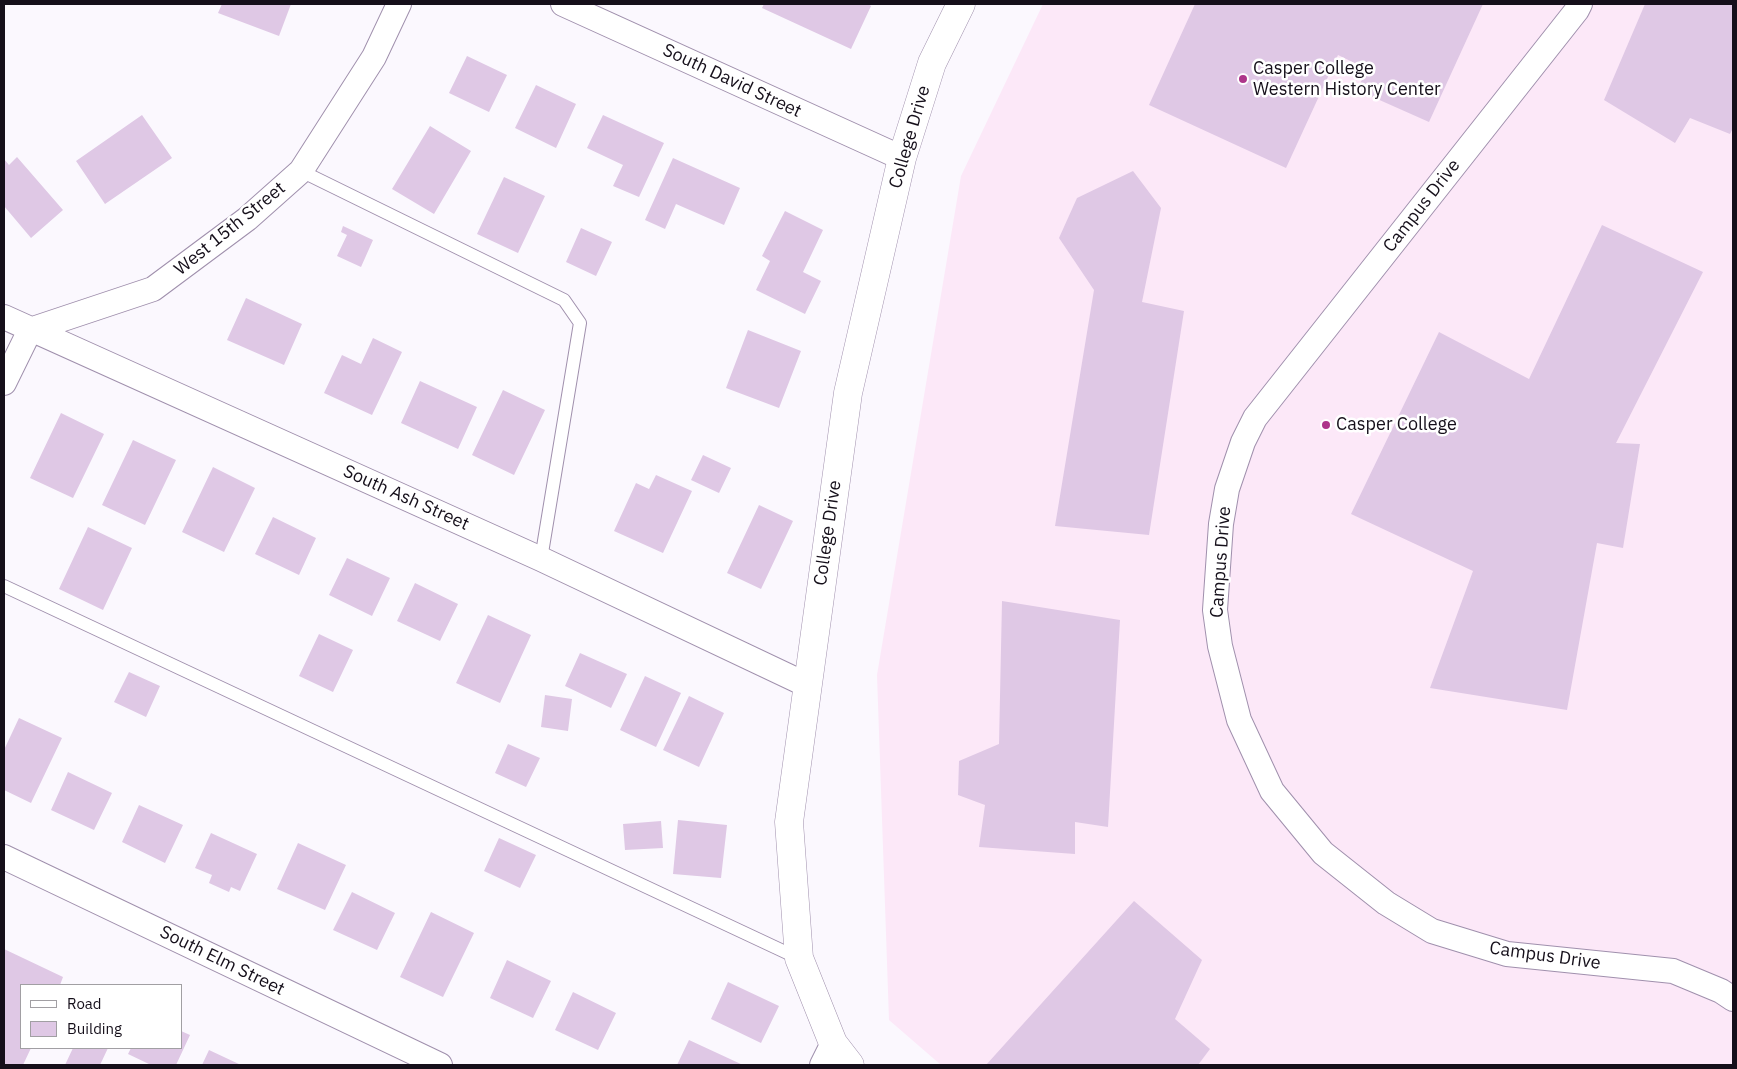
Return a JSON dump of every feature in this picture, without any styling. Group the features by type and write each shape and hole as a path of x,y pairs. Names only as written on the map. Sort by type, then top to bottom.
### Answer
{"street":[{"name":"West 15th Street","path":"30,330 153,289 248,219 301,171 374,57 399,4"},
{"name":"South David Street","path":"563,4 902,158"},
{"name":"College Drive","path":"850,1065 828,1054 799,958 789,822 848,393 902,158 932,63 961,4"},
{"name":"Campus Drive","path":"1580,4 1255,418 1243,442 1227,489 1221,524 1215,610 1220,646 1239,720 1272,791 1323,853 1386,903 1432,931 1508,954 1674,971 1721,991 1733,1000"},
{"name":"South Ash Street","path":"4,318 541,559 807,685"},
{"path":"4,383 30,330"},
{"name":"South Elm Street","path":"4,857 440,1065"}],"lane":[{"path":"301,171 564,300 580,323 541,559"},
{"path":"4,586 799,958"}],"shaded area":[{"name":"Casper College","path":"1043,4 1733,4 1733,1065 941,1065 889,1020 877,675 961,176"}],"building":[{"path":"222,4 291,4 279,36 218,13"},
{"path":"764,4 868,4 871,6 851,49 762,8"},
{"name":"Casper College Western History Center","path":"1195,4 1483,4 1429,122 1357,90 1367,69 1338,55 1286,168 1149,105"},
{"path":"1645,4 1733,4 1733,128 1730,134 1690,118 1675,143 1604,100"},
{"path":"467,56 507,75 489,112 449,93"},
{"path":"536,85 576,104 556,148 515,128"},
{"path":"142,115 172,158 105,204 76,161"},
{"path":"603,115 664,143 639,197 613,186 623,165 587,148"},
{"path":"430,126 471,151 434,214 392,189"},
{"path":"17,157 63,210 31,238 4,206 4,159 9,165"},
{"path":"673,158 740,188 724,225 676,204 665,229 645,220"},
{"path":"1133,171 1161,208 1142,302 1184,311 1149,535 1055,526 1094,290 1059,238 1077,198"},
{"path":"504,177 545,196 518,253 477,234"},
{"path":"785,211 823,230 803,272 821,281 805,314 756,290 770,261 762,256"},
{"path":"1602,225 1703,272 1616,443 1640,444 1623,548 1597,543 1567,710 1430,688 1473,571 1351,514 1439,332 1529,379"},
{"path":"343,226 373,240 361,267 337,256 347,235 341,232"},
{"path":"581,228 612,242 596,276 566,262"},
{"path":"246,298 302,324 284,365 227,340"},
{"path":"748,330 801,351 779,408 726,388"},
{"path":"373,338 402,352 372,415 324,393 342,355 361,364"},
{"path":"420,381 477,407 458,449 401,423"},
{"path":"503,390 545,410 514,475 472,455"},
{"path":"61,413 104,434 73,498 30,478"},
{"path":"133,440 176,460 145,525 102,505"},
{"path":"703,455 731,468 719,493 691,480"},
{"path":"213,467 255,488 224,552 182,532"},
{"path":"656,475 692,491 663,553 614,531 636,483 649,489"},
{"path":"759,505 793,521 761,589 727,573"},
{"path":"273,517 316,538 299,575 255,554"},
{"path":"88,527 132,548 103,610 59,589"},
{"path":"347,558 390,578 372,616 329,595"},
{"path":"415,583 458,604 440,641 397,621"},
{"path":"1002,601 1120,620 1108,827 1075,822 1075,854 979,847 985,805 958,795 959,761 999,744"},
{"path":"488,615 531,635 500,703 456,683"},
{"path":"319,634 353,650 333,692 299,676"},
{"path":"580,653 627,674 611,708 565,686"},
{"path":"129,672 160,686 146,717 114,702"},
{"path":"645,676 681,693 656,747 620,730"},
{"path":"545,695 572,699 568,731 541,727"},
{"path":"689,696 724,713 699,767 663,750"},
{"path":"19,718 62,738 31,803 4,790 4,750"},
{"path":"508,744 540,758 526,787 495,773"},
{"path":"68,772 112,793 94,830 51,810"},
{"path":"139,805 183,825 165,863 122,842"},
{"path":"678,820 727,825 721,878 673,874"},
{"path":"661,821 663,848 625,850 623,824"},
{"path":"211,833 257,854 240,891 231,887 229,892 209,883 212,875 195,868"},
{"path":"499,838 536,855 520,888 484,871"},
{"path":"298,843 346,865 325,910 277,889"},
{"path":"352,892 395,913 377,950 333,930"},
{"path":"1134,901 1202,960 1175,1019 1210,1049 1198,1065 986,1065"},
{"path":"431,912 474,933 443,997 400,977"},
{"path":"4,949 63,977 60,984 20,984 20,1049 31,1049 23,1065 4,1065"},
{"path":"507,960 551,981 533,1018 490,998"},
{"path":"728,982 779,1006 761,1043 711,1019"},
{"path":"573,992 616,1013 598,1050 555,1030"},
{"path":"182,1031 190,1035 176,1065 151,1065 128,1054 130,1049 182,1049"},
{"path":"689,1040 743,1065 677,1065"},
{"path":"73,1049 108,1049 100,1065 65,1065"},
{"path":"209,1050 241,1065 202,1065"}],"place":[{"name":"Casper College Western History Center","path":"1243,79"},
{"name":"Casper College","path":"1326,425"}]}
